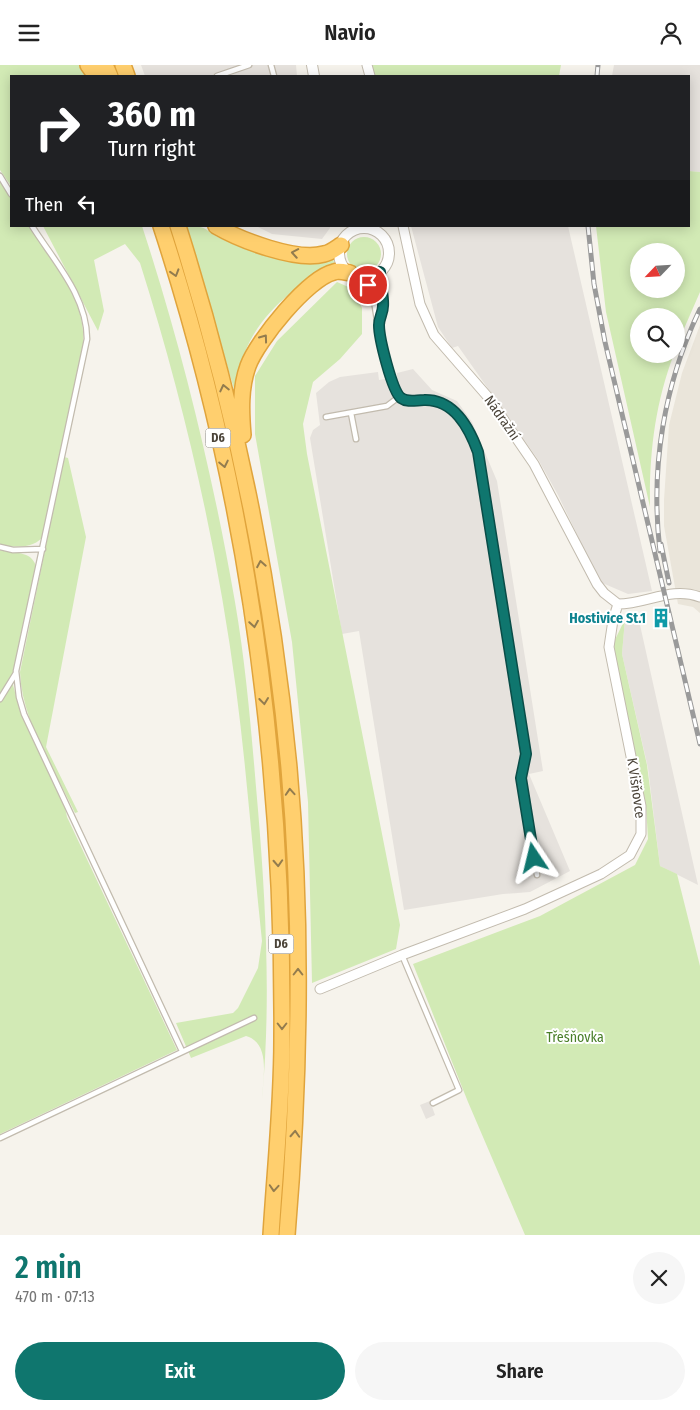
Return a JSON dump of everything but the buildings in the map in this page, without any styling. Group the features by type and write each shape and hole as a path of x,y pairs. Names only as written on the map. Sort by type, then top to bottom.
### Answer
{"highway":[{"name":"D6","path":"161,227 203,373 235,515 258,653 272,769 279,871 282,1043 270,1235"},
{"name":"D6","path":"178,227 220,369 247,486 275,651 289,768 295,863 298,1046 295,1136 287,1235"},
{"path":"218,227 254,244 307,255 322,255 341,245"},
{"path":"247,486 241,413 243,385 248,366 264,337 295,301 323,276 335,271 356,275"}],"street":[{"name":"Nádražní","path":"402,227 420,304 434,335 488,397 534,464 597,584 604,593 618,603"},
{"path":"356,228 372,229 384,237 389,252 386,266 372,277 356,275 341,260 341,245 344,238 356,228"},
{"path":"618,603 629,604 674,592 700,597"},
{"name":"K Višňovce","path":"320,989 402,955 525,909 616,866 630,855 641,834 641,806 609,647 618,603"}],"lane":[{"path":"220,75 250,65"},
{"path":"0,176 10,192"},
{"path":"0,699 16,671 85,354 87,328 76,295 33,227"},
{"path":"378,323 384,306 380,293 380,272"},
{"path":"356,275 373,294 380,340 395,390 400,397 412,401 435,400 450,407 466,427 478,452 526,754 521,778 537,875"},
{"path":"326,417 387,406 400,397"},
{"path":"351,413 356,439"},
{"path":"0,547 13,550 43,549"},
{"path":"16,671 19,697 24,714 182,1051"},
{"path":"402,955 459,1090 433,1103"},
{"path":"0,1137 254,1018"}],"shaded area":[{"path":"141,65 296,65 297,75 145,75"},
{"path":"614,65 700,65 700,172 690,171 690,75 612,75"},
{"path":"258,227 330,227 322,239 272,234"},
{"path":"411,227 568,227 652,591 628,594 600,582 558,495 539,461 458,346 452,348 438,327"},
{"path":"700,325 700,613 693,607 678,604 664,526 664,500 669,425 682,373"},
{"path":"413,369 432,390 457,401 472,422 497,481 543,771 529,774 570,871 530,892 503,894 404,910 359,631 342,634 310,438 313,430 320,425 316,393 329,382 340,377 378,372 379,380 397,377 397,373"},
{"path":"638,616 698,885 660,866 648,768 622,654 625,619"},
{"path":"430,1101 435,1115 426,1119 420,1105"}],"green space":[{"path":"0,65 79,65 87,75 10,75 10,185 0,170"},
{"path":"371,65 561,65 559,75 374,75"},
{"path":"690,171 700,172 700,292 685,326 685,308 630,308 630,363 671,363 662,391 654,429 650,507 606,312 596,227 690,227"},
{"path":"0,178 10,193 10,227 30,227 59,270 75,299 83,332 83,351 45,534 36,543 30,545 18,547 0,545"},
{"path":"44,227 142,227 183,365 217,507 239,628 246,680 258,810 265,918 267,991 264,1077 262,1053 254,1040 246,1036 191,1058 176,1023 233,1013 238,1008 258,968 262,941 236,689 209,528 185,421 156,315 140,263 125,244 94,260 104,311 98,331"},
{"path":"187,227 203,228 235,245 276,259 305,263 333,259 335,266 298,287 286,296 266,317 247,347 234,389"},
{"path":"364,237 376,242 381,254 376,266 364,271 352,266 347,254 352,242"},
{"path":"337,282 353,289 362,308 362,334 340,359 313,382 303,424 307,454 400,925 396,949 312,983 308,802 292,642 255,434 255,376 277,341"},
{"path":"64,457 68,458 86,537 46,747 78,812 75,813 40,745 26,709 20,672"},
{"path":"0,550 26,555 34,561 36,566 13,685 20,711 64,802 67,817 177,1050 0,1134"},
{"name":"Třešňovka","path":"625,619 622,654 647,765 660,866 677,874 700,966 700,1235 525,1235 468,1102 413,964 540,916 635,865 648,839 646,805 612,646"}],"railway":[{"path":"597,75 598,65"},
{"path":"588,227 594,284 605,342 700,744"},
{"path":"660,551 657,489 663,427 677,367 700,309"},
{"path":"661,544 669,583"}],"place":[{"name":"Hostivice St.1","path":"661,618"}],"route":[{"path":"368,285 362,278 372,277 380,272 380,293 384,306 378,323 380,340 397,394 406,400 435,400 450,407 466,427 478,452 526,754 521,778 534,858"}]}
